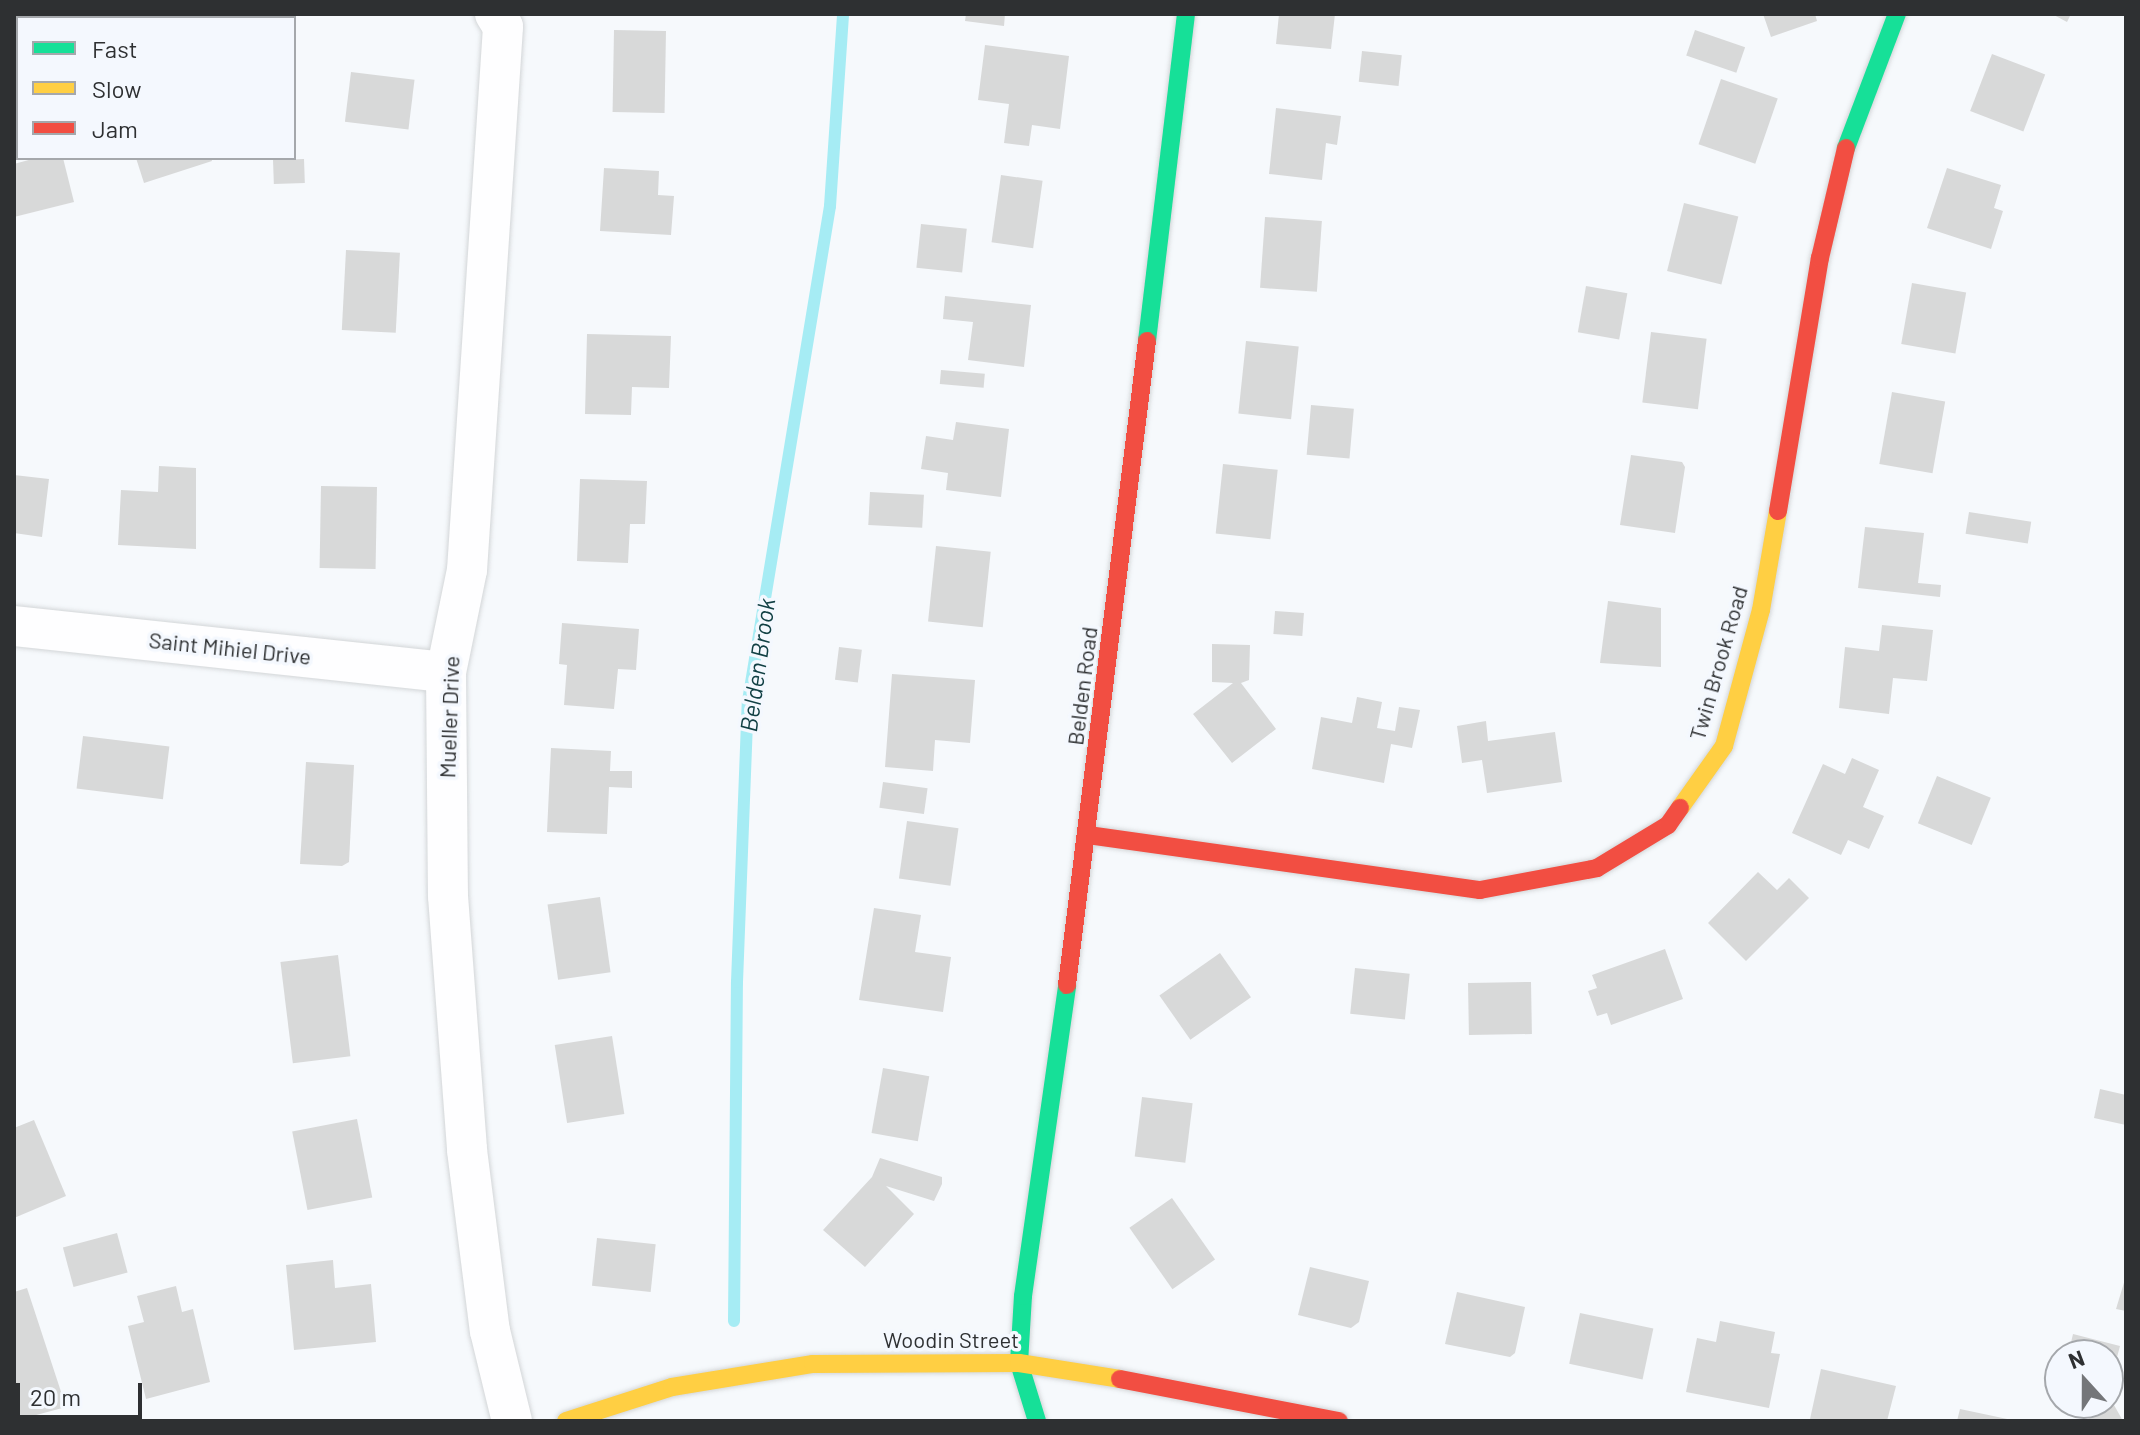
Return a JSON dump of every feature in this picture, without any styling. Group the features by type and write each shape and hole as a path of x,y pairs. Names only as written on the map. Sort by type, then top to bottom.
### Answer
{"street":[{"name":"Mueller Drive","path":"495,14 503,27 467,570 446,672 448,896 467,1150 490,1331 512,1421"},
{"name":"Belden Road","path":"1019,1363 1023,1296 1088,835 1186,14"},
{"name":"Twin Brook Road","path":"1088,835 1480,890 1597,868 1668,825 1724,746 1761,610 1820,258 1851,125 1897,14"},
{"name":"Saint Mihiel Drive","path":"14,626 446,672"},
{"name":"Woodin Street","path":"566,1421 672,1387 813,1364 1019,1363 1205,1392 1339,1421"},
{"path":"1019,1363 1037,1421"}],"building":[{"path":"966,14 1005,14 1004,26 965,21"},
{"path":"1279,14 1335,14 1331,49 1276,44"},
{"path":"1763,14 1815,14 1817,21 1771,37"},
{"path":"2052,14 2071,14 2067,22"},
{"path":"614,30 666,31 665,113 613,112"},
{"path":"1695,30 1745,47 1736,73 1686,56"},
{"path":"985,45 1069,56 1060,129 1032,125 1029,146 1004,143 1009,104 978,100"},
{"path":"1362,51 1402,55 1399,86 1359,82"},
{"path":"1992,54 2045,74 2023,131 1970,111"},
{"path":"351,72 415,80 408,129 345,122"},
{"path":"1721,79 1778,99 1755,164 1699,144"},
{"path":"1276,108 1341,116 1337,145 1326,143 1322,180 1269,174"},
{"path":"304,159 305,183 274,184 273,160"},
{"path":"29,160 64,160 74,202 14,217 14,164"},
{"path":"137,160 212,161 144,183"},
{"path":"604,168 659,171 658,195 674,196 671,235 600,231"},
{"path":"1947,168 2001,185 1994,208 2003,211 1991,249 1927,228"},
{"path":"1001,175 1043,181 1033,248 992,242"},
{"path":"1684,203 1738,217 1721,284 1667,271"},
{"path":"1265,217 1322,221 1317,292 1260,288"},
{"path":"921,224 967,229 962,273 916,268"},
{"path":"346,250 400,253 396,333 342,330"},
{"path":"1912,283 1966,293 1955,354 1901,344"},
{"path":"1586,286 1627,293 1619,340 1578,332"},
{"path":"945,296 1031,305 1024,367 968,360 973,322 943,319"},
{"path":"1651,332 1707,339 1698,409 1642,402"},
{"path":"587,334 671,336 669,388 632,387 631,415 585,414"},
{"path":"1246,341 1299,347 1291,419 1238,414"},
{"path":"941,370 985,374 984,388 940,384"},
{"path":"1892,392 1945,401 1933,473 1879,464"},
{"path":"1311,405 1354,409 1349,459 1307,455"},
{"path":"956,422 1009,429 1001,497 946,490 948,473 921,469 926,436 953,440"},
{"path":"1631,455 1682,462 1685,467 1675,533 1620,525"},
{"path":"1223,464 1278,470 1270,539 1216,534"},
{"path":"159,466 196,468 196,549 118,545 121,490 158,492"},
{"path":"14,475 49,479 42,537 14,533"},
{"path":"580,479 647,481 645,524 630,524 628,563 577,561"},
{"path":"321,486 377,487 376,569 320,568"},
{"path":"870,492 924,495 922,528 868,525"},
{"path":"1969,512 2031,522 2028,544 1966,534"},
{"path":"1865,527 1924,533 1918,583 1941,585 1940,597 1858,588"},
{"path":"936,546 991,552 983,627 928,622"},
{"path":"1608,601 1661,608 1661,667 1600,663"},
{"path":"1275,611 1304,613 1302,636 1273,634"},
{"path":"562,623 639,629 636,670 618,669 614,709 564,705 567,665 559,664"},
{"path":"1882,625 1933,630 1927,681 1893,678 1889,714 1839,708 1845,647 1879,651"},
{"path":"1212,644 1250,645 1249,680 1241,683 1276,729 1232,763 1193,714 1233,683 1212,682"},
{"path":"839,647 862,650 858,683 835,680"},
{"path":"892,674 975,680 970,743 935,740 933,771 885,767"},
{"path":"1357,697 1382,702 1377,728 1395,731 1399,707 1420,710 1412,748 1391,744 1384,783 1312,769 1321,717 1352,723"},
{"path":"1486,721 1488,741 1555,732 1562,782 1487,793 1482,760 1462,763 1457,726"},
{"path":"83,736 169,747 163,799 77,789"},
{"path":"551,748 611,751 610,771 632,771 632,788 609,787 607,834 547,832"},
{"path":"1852,758 1879,770 1863,807 1884,816 1869,849 1848,840 1841,855 1792,833 1823,764 1845,774"},
{"path":"306,762 354,765 349,862 342,866 300,864"},
{"path":"1937,776 1991,798 1972,845 1918,823"},
{"path":"883,782 928,788 924,814 879,808"},
{"path":"907,821 958,828 950,886 899,878"},
{"path":"1758,872 1777,890 1789,878 1809,898 1746,961 1708,923"},
{"path":"600,897 611,972 558,980 548,904"},
{"path":"874,908 921,915 915,952 951,957 943,1012 859,1000"},
{"path":"1665,949 1683,999 1611,1025 1607,1013 1597,1016 1588,991 1597,988 1592,975"},
{"path":"1220,953 1251,997 1190,1040 1159,995"},
{"path":"338,955 350,1056 293,1063 280,962"},
{"path":"1355,968 1410,974 1405,1019 1350,1014"},
{"path":"1531,982 1532,1034 1469,1035 1468,983"},
{"path":"612,1036 624,1114 567,1123 555,1045"},
{"path":"883,1068 929,1076 918,1141 872,1133"},
{"path":"2100,1089 2126,1095 2126,1125 2094,1118"},
{"path":"1142,1097 1193,1103 1185,1163 1135,1157"},
{"path":"357,1119 372,1198 307,1210 292,1132"},
{"path":"34,1120 66,1196 14,1218 14,1128"},
{"path":"880,1158 942,1177 942,1184 934,1201 886,1186 914,1214 865,1267 823,1230 872,1177"},
{"path":"1172,1198 1215,1259 1172,1289 1129,1228"},
{"path":"117,1233 128,1273 74,1287 63,1247"},
{"path":"597,1238 656,1244 651,1292 592,1286"},
{"path":"333,1260 335,1288 371,1284 376,1342 294,1350 286,1265"},
{"path":"1310,1267 1369,1281 1359,1322 1351,1328 1298,1315"},
{"path":"2126,1276 2126,1311 2116,1309"},
{"path":"176,1286 182,1312 193,1309 210,1382 146,1399 128,1326 144,1322 137,1296"},
{"path":"27,1288 66,1407 14,1421 14,1292"},
{"path":"1457,1292 1525,1307 1515,1353 1510,1357 1445,1344"},
{"path":"1580,1313 1653,1329 1643,1379 1569,1364"},
{"path":"1720,1321 1775,1332 1771,1353 1780,1354 1769,1408 1686,1392 1697,1338 1716,1342"},
{"path":"2073,1334 2093,1339 2072,1339"},
{"path":"1821,1369 1896,1386 1887,1421 1810,1419"},
{"path":"1960,1409 2012,1420 2012,1421 1957,1421"},
{"path":"2122,1419 2123,1421 2084,1421"}],"waterway":[{"name":"Belden Brook","path":"734,1321 737,982 748,701 830,206 843,14"}],"traffic: fast":[{"path":"1147,341 1186,14"},
{"path":"1846,148 1897,14"},
{"path":"1037,1421 1019,1363 1023,1296 1067,985"}],"traffic: slow":[{"path":"1680,808 1724,746 1761,610 1778,511"},
{"path":"566,1421 672,1387 813,1364 1019,1363 1120,1379"}],"traffic: jam":[{"path":"1778,511 1820,258 1846,148"},
{"path":"1067,985 1147,341"},
{"path":"1088,835 1480,890 1597,868 1668,825 1680,808"},
{"path":"1120,1379 1339,1421"}]}
